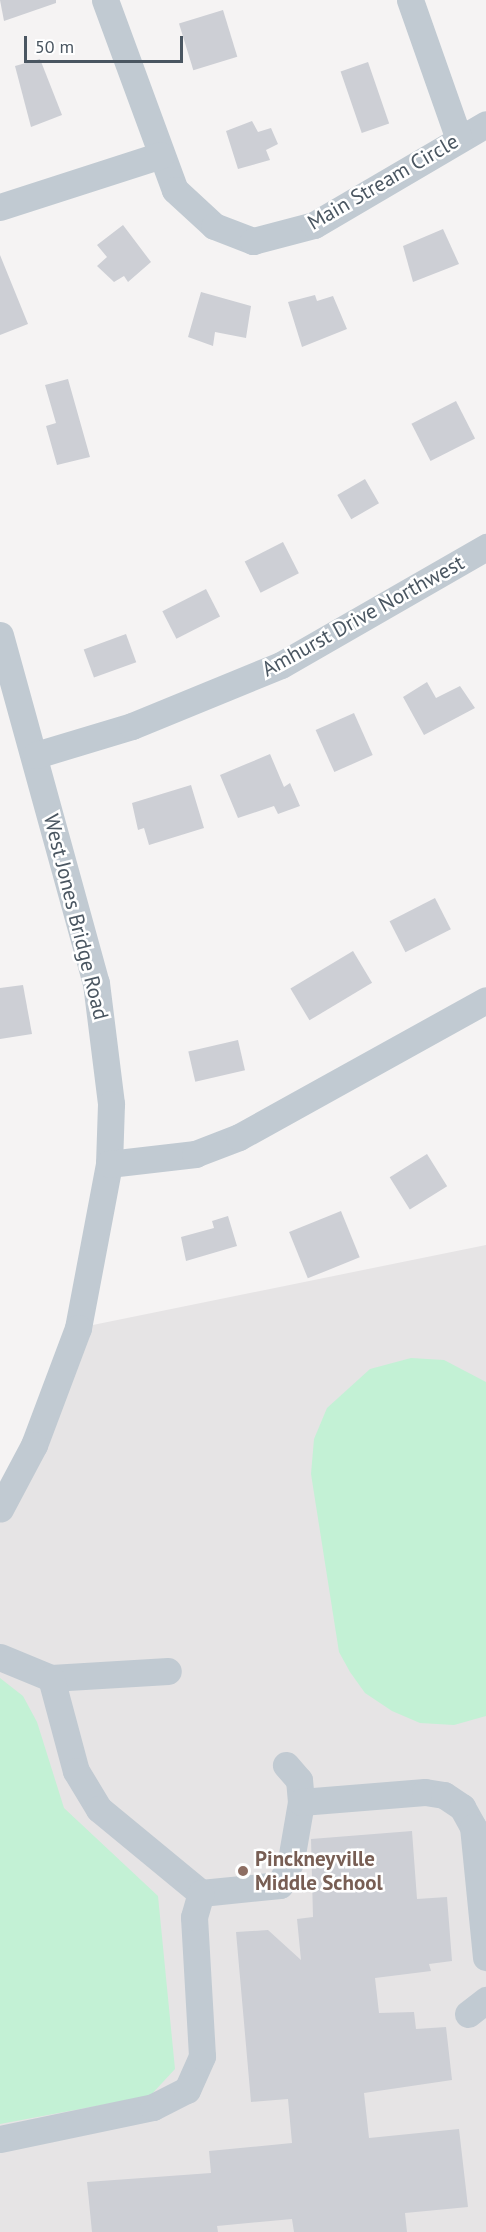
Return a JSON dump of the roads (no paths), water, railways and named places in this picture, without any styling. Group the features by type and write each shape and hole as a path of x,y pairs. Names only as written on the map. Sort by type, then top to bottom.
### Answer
{"street":[{"name":"Main Stream Circle","path":"105,0 175,190 214,226 253,241 314,225 486,124"},
{"path":"410,0 459,139"},
{"path":"0,207 161,155"},
{"name":"Amhurst Drive Northwest","path":"36,755 132,726 281,665 486,547"},
{"name":"West Jones Bridge Road","path":"0,635 36,755 96,983 111,1104 109,1164 78,1328 34,1445 0,1509"},
{"path":"109,1164 195,1154 239,1137 486,1000"},
{"path":"0,1657 51,1678 168,1671"},
{"path":"51,1678 76,1771 99,1809 201,1893 249,1892 280,1885 291,1860 301,1802 299,1780 286,1765"},
{"path":"301,1802 424,1791 444,1795 462,1807 473,1827 486,1958"},
{"path":"0,2139 153,2108 187,2090 202,2056 194,1917 201,1893"}],"place":[{"name":"Pinckneyville Middle School","path":"243,1871"}]}
